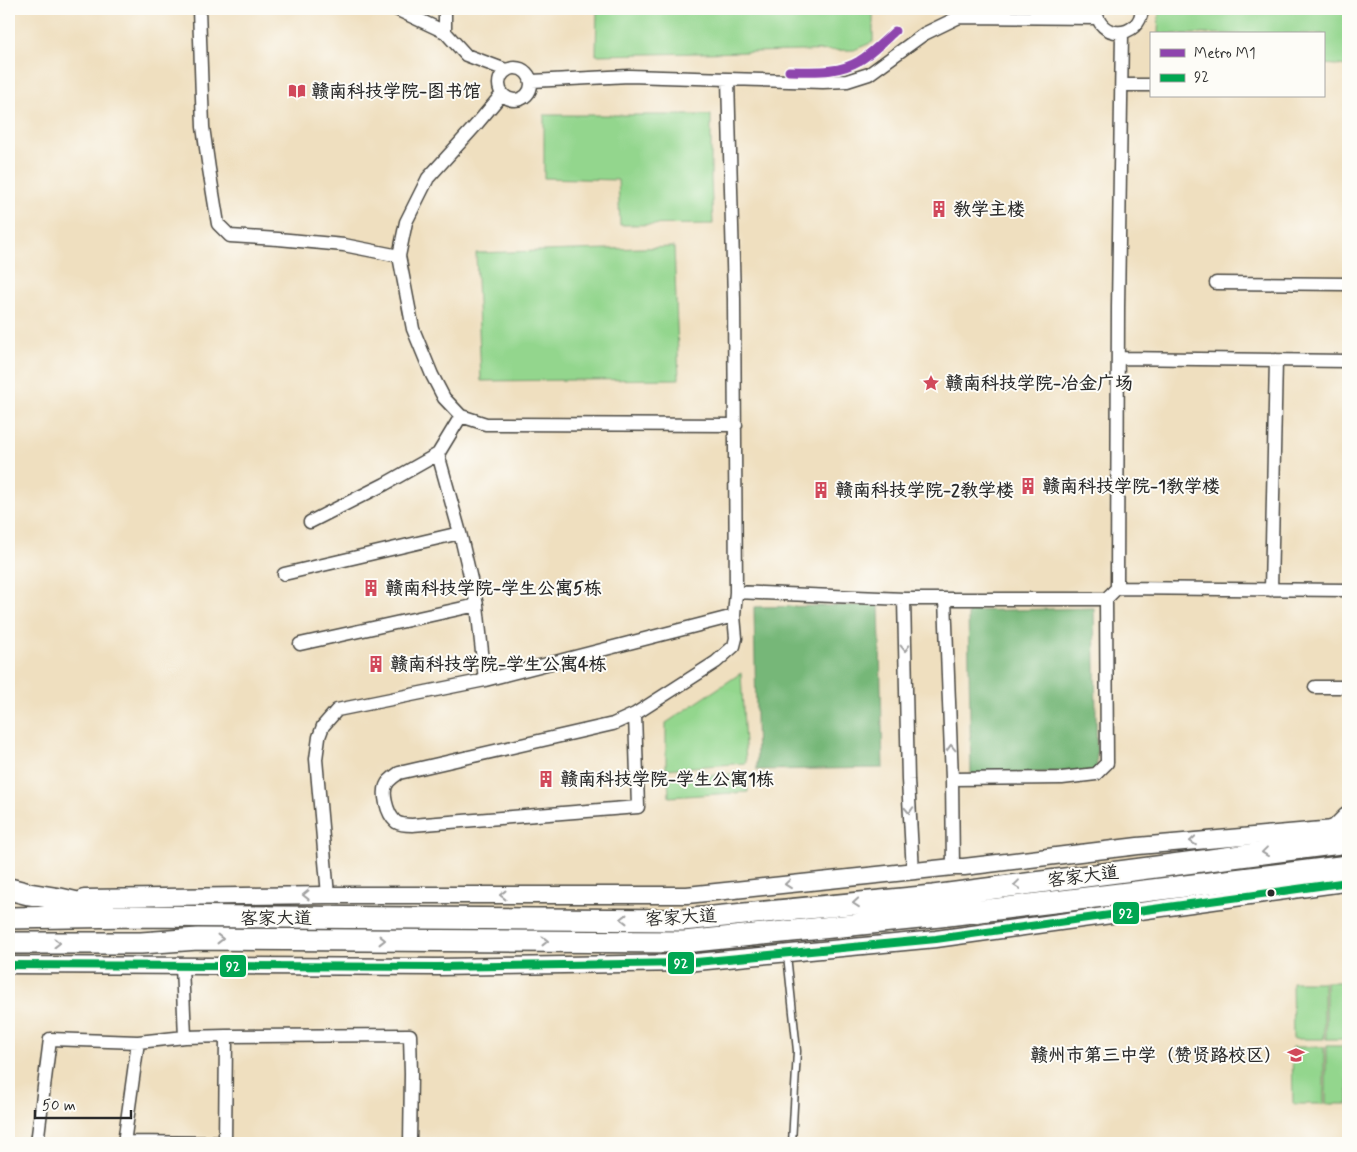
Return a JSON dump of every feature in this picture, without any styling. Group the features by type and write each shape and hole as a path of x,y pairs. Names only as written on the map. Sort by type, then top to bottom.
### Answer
{"main road":[{"name":"客家大道","path":"9,918 133,916 682,920 933,896 1299,848 1345,829"},
{"name":"客家大道","path":"9,943 141,943 198,939 684,942 948,915 1302,872 1348,878"},
{"path":"9,889 133,916"}],"street":[{"path":"199,9 203,127 218,224 230,236 344,245 399,256"},
{"path":"396,9 445,32 466,55 506,70"},
{"path":"445,9 445,32"},
{"path":"532,81 629,76 823,82 847,81 869,74 924,34 959,17 1097,13 1101,23 1110,31 1122,33 1135,27 1142,15 1142,9"},
{"path":"736,592 904,599 1106,599 1117,588 1122,33"},
{"path":"515,67 528,73 532,81 530,92 522,99 511,100 502,94 500,79 506,70 515,67"},
{"path":"635,714 638,808 412,826 403,825 396,821 386,806 384,793 388,782 399,773 613,724 635,714 716,662 734,646 736,638 734,616 736,592 736,424 728,79"},
{"path":"1122,84 1150,85"},
{"path":"502,94 428,178 406,222 399,256 413,329 432,375 444,398 461,416 486,424 736,424"},
{"path":"1216,283 1348,284"},
{"path":"1118,358 1348,361"},
{"path":"1271,590 1276,360"},
{"path":"310,522 385,484 438,454 461,416"},
{"path":"438,454 460,533 477,605 485,680"},
{"path":"284,574 460,533"},
{"path":"1117,588 1348,590"},
{"path":"904,599 908,780 913,872"},
{"path":"946,599 953,867"},
{"path":"952,778 1062,778 1096,774 1107,763 1106,599"},
{"path":"300,644 477,605"},
{"path":"328,895 316,758 319,737 323,726 337,710 485,680 734,616"},
{"path":"1315,687 1348,687"},
{"path":"60,899 328,895 687,895 964,867 1138,846 1345,829"},
{"path":"9,964 438,967 686,963 936,939 1348,878"},
{"path":"182,966 185,1037"},
{"path":"37,1143 50,1039 138,1042 185,1037 410,1035 410,1143"},
{"path":"138,1042 124,1143 225,1143 226,1036"}],"lane":[{"path":"787,953 796,1051 792,1143"}],"green space":[{"path":"597,9 873,9 873,42 854,50 596,55"},
{"path":"1159,9 1348,9 1348,66 1324,64 1324,32 1158,32"},
{"path":"544,115 711,115 713,224 620,225 618,180 544,178"},
{"path":"674,247 679,379 481,381 476,253"},
{"path":"879,605 883,768 757,770 754,607"},
{"path":"1094,608 1097,771 971,774 968,611"},
{"path":"741,673 746,763 666,769 666,723"},
{"path":"747,773 748,792 669,797 668,778"},
{"path":"1292,982 1324,982 1324,1039 1293,1039"},
{"path":"1326,982 1348,982 1348,1039 1326,1039"},
{"path":"1326,1046 1348,1046 1348,1104 1326,1104"},
{"path":"1292,1047 1324,1047 1324,1104 1293,1104"}],"metro line":[{"name":"M1","path":"789,71 825,71 851,65 868,55 895,31"}],"transit line":[{"name":"92","path":"9,965 438,967 686,963 936,939 1348,882"}],"place":[{"name":"赣南科技学院-图书馆","path":"297,91"},
{"name":"教学主楼","path":"939,209"},
{"name":"赣南科技学院-冶金广场","path":"931,383"},
{"name":"赣南科技学院-1教学楼","path":"1028,486"},
{"name":"赣南科技学院-2教学楼","path":"821,490"},
{"name":"赣南科技学院-学生公寓5栋","path":"371,588"},
{"name":"赣南科技学院-学生公寓4栋","path":"376,664"},
{"name":"赣南科技学院-学生公寓1栋","path":"546,779"},
{"name":"赣州市第三中学（赞贤路校区）","path":"1296,1055"}]}
